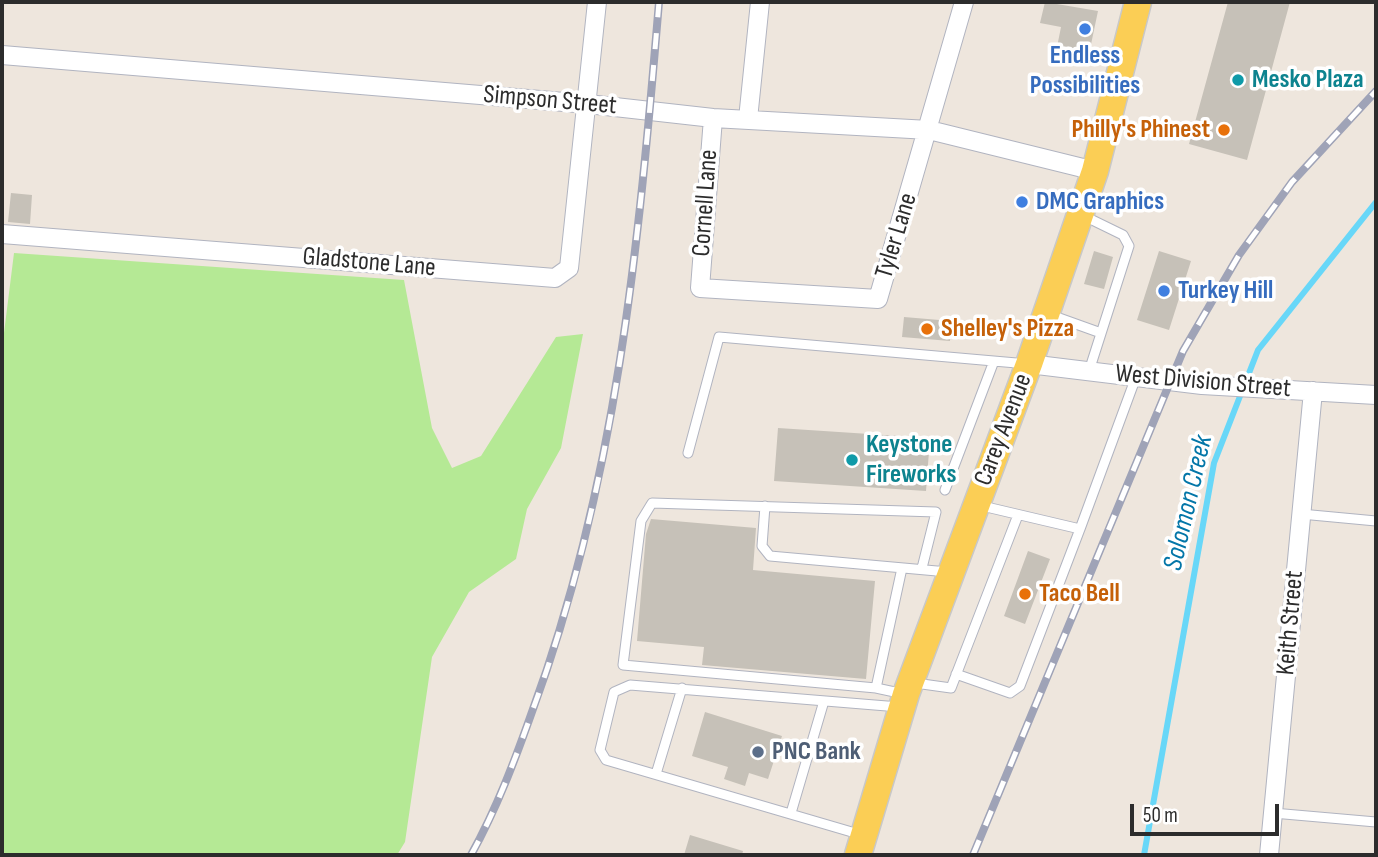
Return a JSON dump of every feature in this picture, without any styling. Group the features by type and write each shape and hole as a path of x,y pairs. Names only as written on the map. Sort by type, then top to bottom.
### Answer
{"main road":[{"name":"Carey Avenue","path":"861,846 906,695 1029,364 1095,171 1138,2"}],"street":[{"name":"Gladstone Lane","path":"2,234 555,278 569,268 597,2"},
{"name":"Cornell Lane","path":"748,119 760,2"},
{"name":"Tyler Lane","path":"700,288 878,299 964,2"},
{"name":"Simpson Street","path":"2,55 713,117 929,130 1095,171"},
{"name":"Cornell Lane","path":"700,288 713,117"},
{"name":"West Division Street","path":"1029,364 1202,385 1376,395"},
{"name":"Keith Street","path":"1269,855 1313,391"}],"lane":[{"path":"1080,214 1123,235 1129,246 1090,371"},
{"path":"1047,313 1101,333"},
{"path":"688,453 719,337 1029,364"},
{"path":"945,490 994,361"},
{"path":"956,674 1010,693 1020,686 1136,377"},
{"path":"906,695 876,688 623,665 641,521 652,502 936,512 922,568"},
{"path":"976,505 1080,529"},
{"path":"765,506 762,545 770,555 950,572"},
{"path":"1301,514 1376,521"},
{"path":"861,846 791,813 716,794 606,760 600,750 614,692 630,685 824,701 906,695 950,688 1018,515"},
{"path":"876,688 902,568"},
{"path":"656,774 682,688"},
{"path":"791,813 824,701"},
{"path":"1273,813 1376,822"}],"green space":[{"path":"14,253 404,280 432,428 452,468 481,456 556,337 583,334 561,448 527,509 516,559 469,592 432,657 405,842 397,855 2,855 2,349"}],"building":[{"path":"1045,2 1098,11 1089,54 1057,47 1061,27 1040,23"},
{"name":"Mesko Plaza","path":"1228,2 1290,2 1247,160 1189,144"},
{"path":"11,193 32,195 30,224 8,222"},
{"name":"Turkey Hill","path":"1094,251 1113,257 1104,289 1084,284"},
{"name":"Turkey Hill","path":"1159,251 1191,261 1169,330 1137,320"},
{"name":"Shelley's Pizza","path":"904,317 951,321 950,341 902,337"},
{"name":"Keystone Fireworks","path":"778,428 930,438 926,491 774,481"},
{"path":"651,519 756,528 753,570 875,581 866,679 702,665 704,647 637,641 646,534"},
{"name":"Taco Bell","path":"1028,551 1050,559 1025,624 1004,616"},
{"path":"705,712 782,736 768,779 749,773 745,786 724,779 728,767 692,756"},
{"path":"690,835 743,851 742,855 684,855"}],"waterway":[{"name":"Solomon Creek","path":"1144,855 1214,463 1258,350 1376,202"}],"railway":[{"path":"471,855 512,765 562,623 605,448 620,360 643,182 659,2"},
{"path":"973,855 1183,351 1239,255 1292,182 1376,91"}],"place":[{"name":"Endless Possibilities","path":"1085,29"},
{"name":"Mesko Plaza","path":"1238,80"},
{"name":"Philly's Phinest","path":"1224,130"},
{"name":"DMC Graphics","path":"1022,202"},
{"name":"Turkey Hill","path":"1164,291"},
{"name":"Shelley's Pizza","path":"927,329"},
{"name":"Keystone Fireworks","path":"852,460"},
{"name":"Taco Bell","path":"1025,594"},
{"name":"PNC Bank","path":"758,752"}]}
